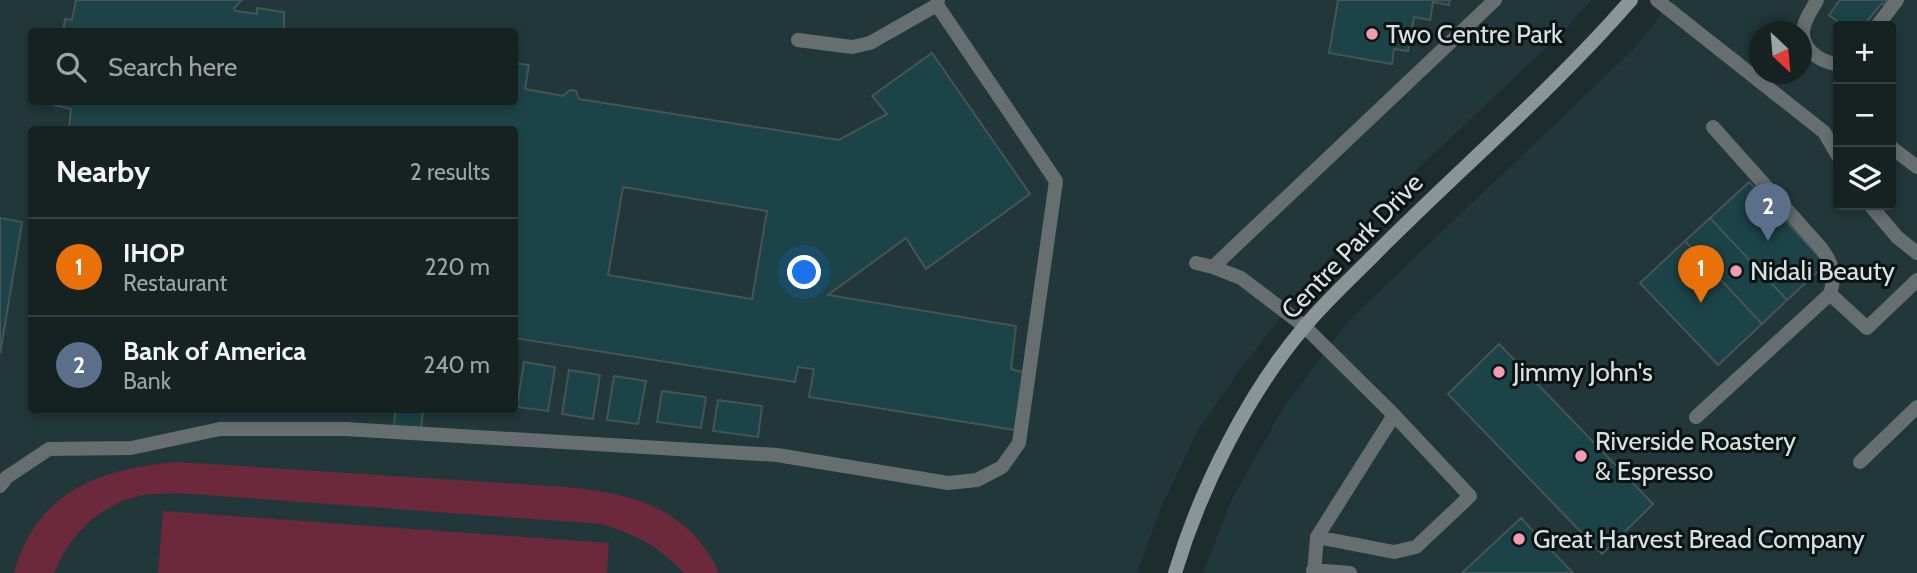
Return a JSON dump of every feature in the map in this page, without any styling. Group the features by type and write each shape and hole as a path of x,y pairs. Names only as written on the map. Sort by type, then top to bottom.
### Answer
{"street":[{"name":"Centre Park Drive","path":"1175,573 1188,528 1218,463 1256,395 1304,326 1566,70 1632,0"}],"lane":[{"path":"1213,267 1495,0"},
{"path":"1657,0 1831,132"},
{"path":"1818,0 1804,27 1803,39 1812,53 1827,63 1833,64"},
{"path":"1881,21 1897,0"},
{"path":"0,486 7,477 49,449 131,448 220,429 345,429 778,455 948,483 977,480 1002,467 1019,443 1056,181 937,3 870,43 852,47 798,40"},
{"path":"1696,417 1830,293 1834,280 1833,265 1821,247 1713,127"},
{"path":"1896,151 1917,167"},
{"path":"1874,210 1898,237 1917,253"},
{"path":"1196,263 1241,278 1304,326 1394,415 1470,496 1416,547 1394,552 1317,537"},
{"path":"1830,293 1867,328 1917,281"},
{"path":"1860,462 1917,407"},
{"path":"1350,573 1313,571 1317,537 1394,415"}],"shaded area":[{"path":"0,0 1591,0 1565,30 1390,195 1318,271 1242,367 1198,430 1161,508 1137,573 0,573"},
{"path":"1672,0 1917,0 1917,573 1203,573 1230,503 1283,408 1350,319 1634,49"},
{"path":"178,462 566,487 613,494 656,508 675,519 692,533 707,551 719,573 684,573 646,542 602,524 177,493 148,494 128,499 101,513 78,533 54,573 14,573 24,545 38,522 55,503 75,489 123,470"},
{"path":"163,511 609,543 607,573 158,573"}],"building":[{"path":"76,0 242,0 234,8 235,11 257,14 257,8 284,12 284,28 64,28 65,19 72,20"},
{"name":"Two Centre Park","path":"1338,0 1450,0 1449,5 1433,2 1430,20 1414,17 1408,51 1394,49 1392,64 1329,53"},
{"path":"1840,0 1888,0 1884,5 1882,3 1867,21 1837,21 1829,15"},
{"path":"932,53 1030,194 926,269 906,238 828,295 1016,326 1011,369 1026,373 1015,430 809,397 814,369 798,367 795,382 518,339 518,126 69,126 71,109 54,105 518,105 518,64 529,65 525,89 563,96 570,90 576,91 579,99 839,140 887,114 872,96","holes":["623,187 767,211 752,299 608,275"]},
{"path":"1749,182 1826,264 1787,300 1710,218"},
{"path":"0,218 22,222 0,354"},
{"name":"Nidali Beauty","path":"1710,218 1787,300 1762,324 1685,241"},
{"path":"1685,241 1762,324 1718,365 1640,283"},
{"path":"1499,344 1653,504 1602,554 1448,394"},
{"path":"524,362 555,367 548,411 518,407"},
{"path":"569,370 600,375 593,419 562,414"},
{"path":"614,376 646,381 638,424 607,420"},
{"path":"662,391 706,397 701,428 657,422"},
{"path":"718,400 762,406 758,437 713,431"},
{"path":"395,413 423,413 421,430 394,428"},
{"path":"1521,518 1573,573 1462,573"}],"place":[{"name":"Two Centre Park","path":"1372,34"},
{"name":"Bank of America","path":"1768,241"},
{"name":"Nidali Beauty","path":"1736,271"},
{"name":"IHOP","path":"1701,303"},
{"name":"Jimmy John's","path":"1499,372"},
{"name":"Riverside Roastery & Espresso","path":"1581,456"},
{"name":"Great Harvest Bread Company","path":"1519,539"}]}
